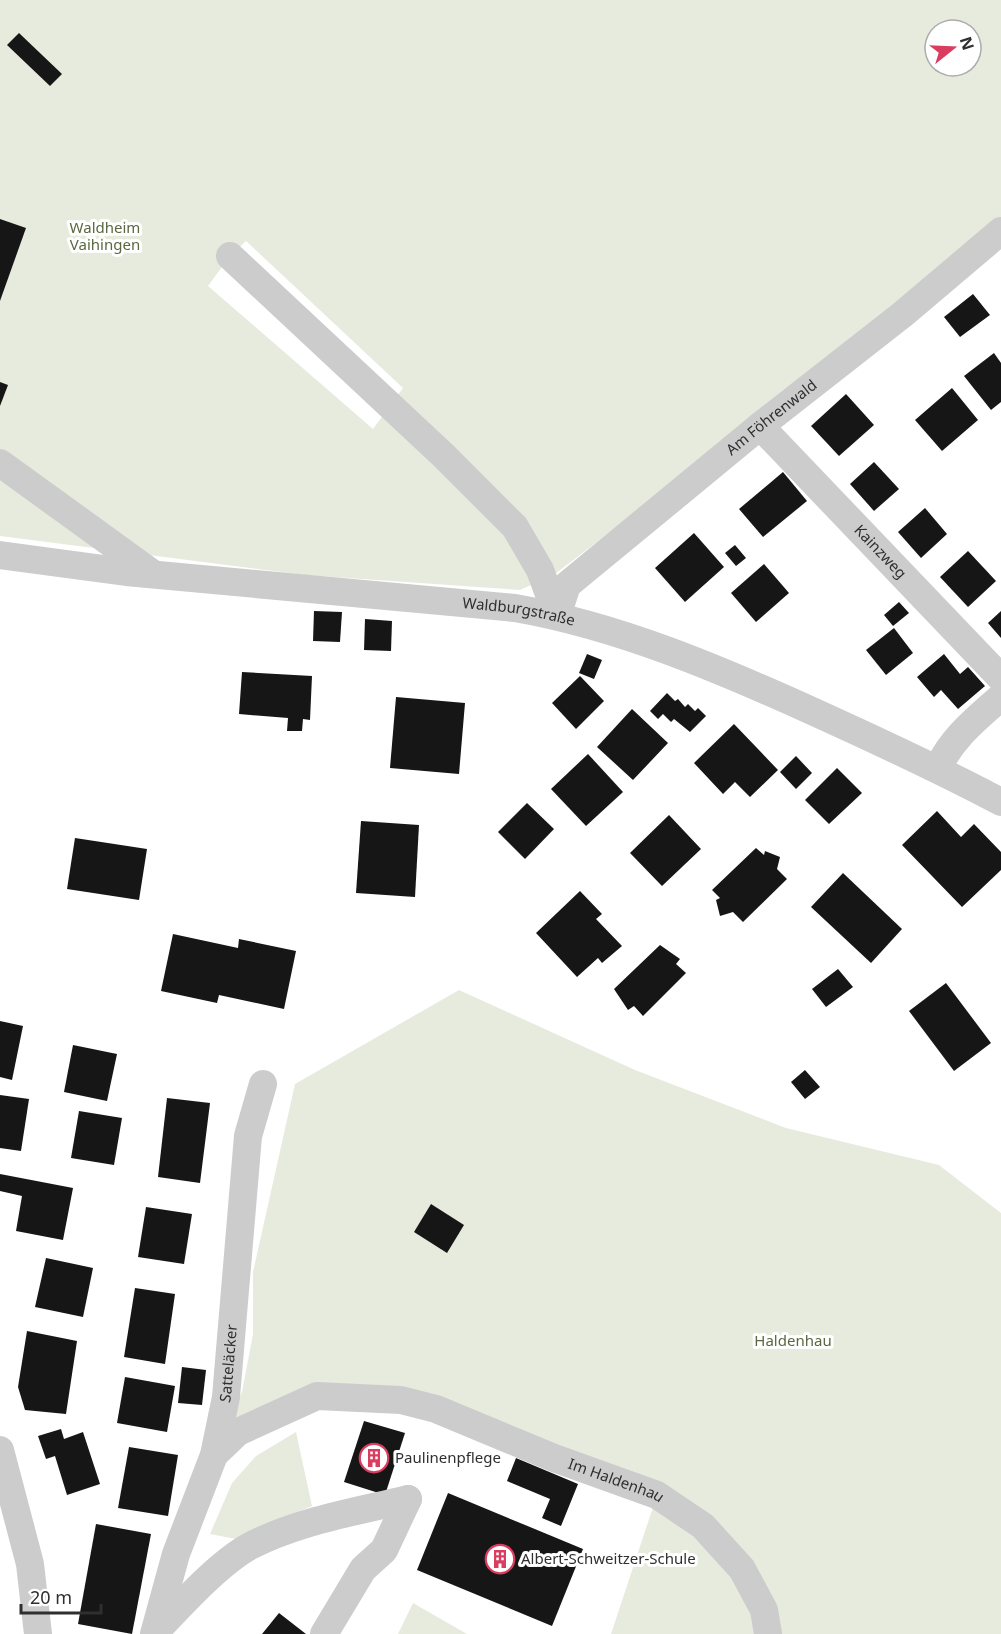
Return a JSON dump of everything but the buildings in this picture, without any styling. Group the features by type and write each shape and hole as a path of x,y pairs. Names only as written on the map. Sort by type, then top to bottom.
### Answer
{"street":[{"name":"Am Föhrenwald","path":"557,616 567,585 760,426 903,314 1001,231"},
{"path":"230,256 443,455 515,527 540,570 557,616"},
{"name":"Kainzweg","path":"760,426 1001,678"},
{"path":"0,463 154,574"},
{"name":"Waldburgstraße","path":"0,555 154,574 515,608 557,616 653,646 749,683 938,768 1001,802"},
{"path":"938,768 946,749 1001,697"},
{"name":"Satteläcker","path":"154,1634 176,1554 214,1455 226,1397 248,1136 263,1084"},
{"name":"Im Haldenhau","path":"214,1455 238,1432 317,1396 401,1400 436,1409 554,1458 657,1495 703,1526 742,1569 764,1610 768,1634"},
{"path":"0,1453 30,1564 38,1634"},
{"path":"154,1634 197,1588 249,1547 308,1524 408,1499 384,1550 363,1569 324,1634"}],"green space":[{"name":"Waldheim Vaihingen","path":"0,0 1001,0 1001,231 555,574 520,590 305,575 0,536","holes":["246,241 403,388 373,429 208,286 230,256"]},
{"name":"Haldenhau","path":"459,990 635,1070 786,1128 939,1165 1001,1213 1001,1634 611,1634 657,1495 436,1409 317,1396 214,1455 242,1392 253,1334 253,1272 295,1084"},
{"path":"296,1432 312,1506 236,1539 210,1534 232,1483 256,1456"},
{"path":"413,1603 467,1634 398,1634"}],"place":[{"name":"Paulinenpflege","path":"374,1458"},
{"name":"Albert-Schweitzer-Schule","path":"500,1559"}]}
